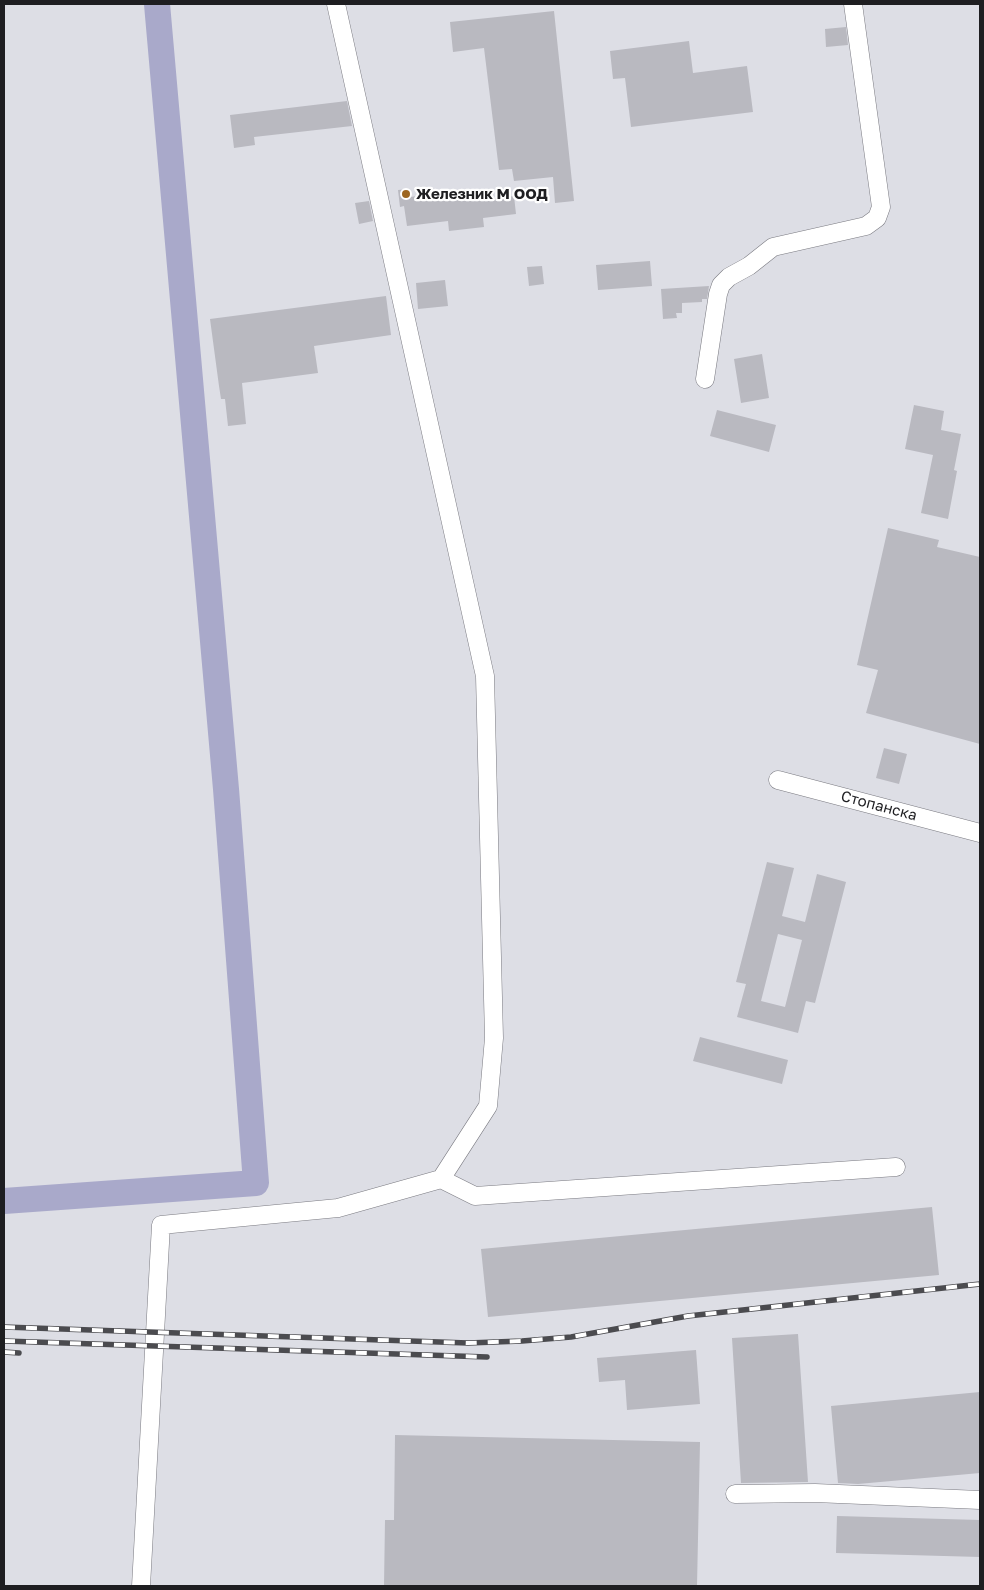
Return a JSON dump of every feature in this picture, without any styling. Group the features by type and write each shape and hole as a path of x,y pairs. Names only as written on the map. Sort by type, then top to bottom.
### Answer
{"street":[{"path":"141,1586 161,1225 338,1208 442,1179 488,1106 494,1038 484,676 336,4"},
{"path":"705,379 721,285 773,247 866,226 877,218 882,207 853,4"},
{"name":"Стопанска","path":"778,780 980,833"},
{"path":"442,1179 475,1196 896,1167"},
{"path":"735,1494 815,1493 980,1500"}],"building":[{"path":"554,11 574,201 555,203 553,177 514,181 512,169 499,170 484,48 453,52 450,22"},
{"path":"846,27 848,45 826,47 825,29"},
{"path":"689,41 693,73 747,66 753,112 631,127 625,78 613,79 610,51"},
{"path":"347,101 352,126 254,137 255,145 234,148 230,115"},
{"path":"409,189 410,197 427,195 427,199 487,192 488,199 514,196 516,214 483,218 484,227 449,231 448,221 407,226 404,206 400,207 398,190"},
{"path":"369,201 373,221 359,224 355,203"},
{"path":"650,261 652,286 598,290 596,265"},
{"path":"542,266 544,284 529,286 527,267"},
{"path":"445,280 448,306 418,309 416,283"},
{"path":"709,286 707,299 702,299 702,302 682,303 682,313 676,313 677,318 663,319 661,289"},
{"path":"386,296 391,335 314,346 318,373 242,383 246,424 228,426 225,399 221,399 210,319"},
{"path":"762,354 769,398 741,403 734,359"},
{"path":"914,405 944,411 941,430 961,434 954,470 957,471 948,519 921,513 933,455 905,449"},
{"path":"717,410 776,425 769,452 710,436"},
{"path":"888,528 939,540 937,547 980,557 980,744 866,713 878,670 857,665"},
{"path":"884,748 907,754 899,784 876,778"},
{"path":"767,862 794,868 782,916 805,922 817,874 846,882 815,1003 806,1001 798,1033 737,1017 746,984 736,982","holes":["778,934 802,940 785,1007 761,1001"]},
{"path":"700,1037 788,1060 782,1084 693,1061"},
{"path":"932,1207 939,1275 488,1317 481,1249"},
{"path":"798,1334 808,1482 741,1483 732,1338"},
{"path":"696,1350 700,1404 627,1410 625,1380 599,1382 597,1358"},
{"path":"980,1392 980,1473 858,1484 838,1483 831,1406"},
{"path":"395,1435 700,1442 697,1586 384,1586 385,1520 394,1520"},
{"path":"837,1516 980,1520 980,1557 836,1553"}],"waterway":[{"path":"4,1201 256,1183 226,789 157,4"}],"railway":[{"path":"4,1327 468,1343 522,1341 571,1337 688,1316 980,1284"},
{"path":"4,1341 487,1357"},
{"path":"4,1352 19,1353"}],"place":[{"name":"Железник М ООД","path":"406,194"}]}
